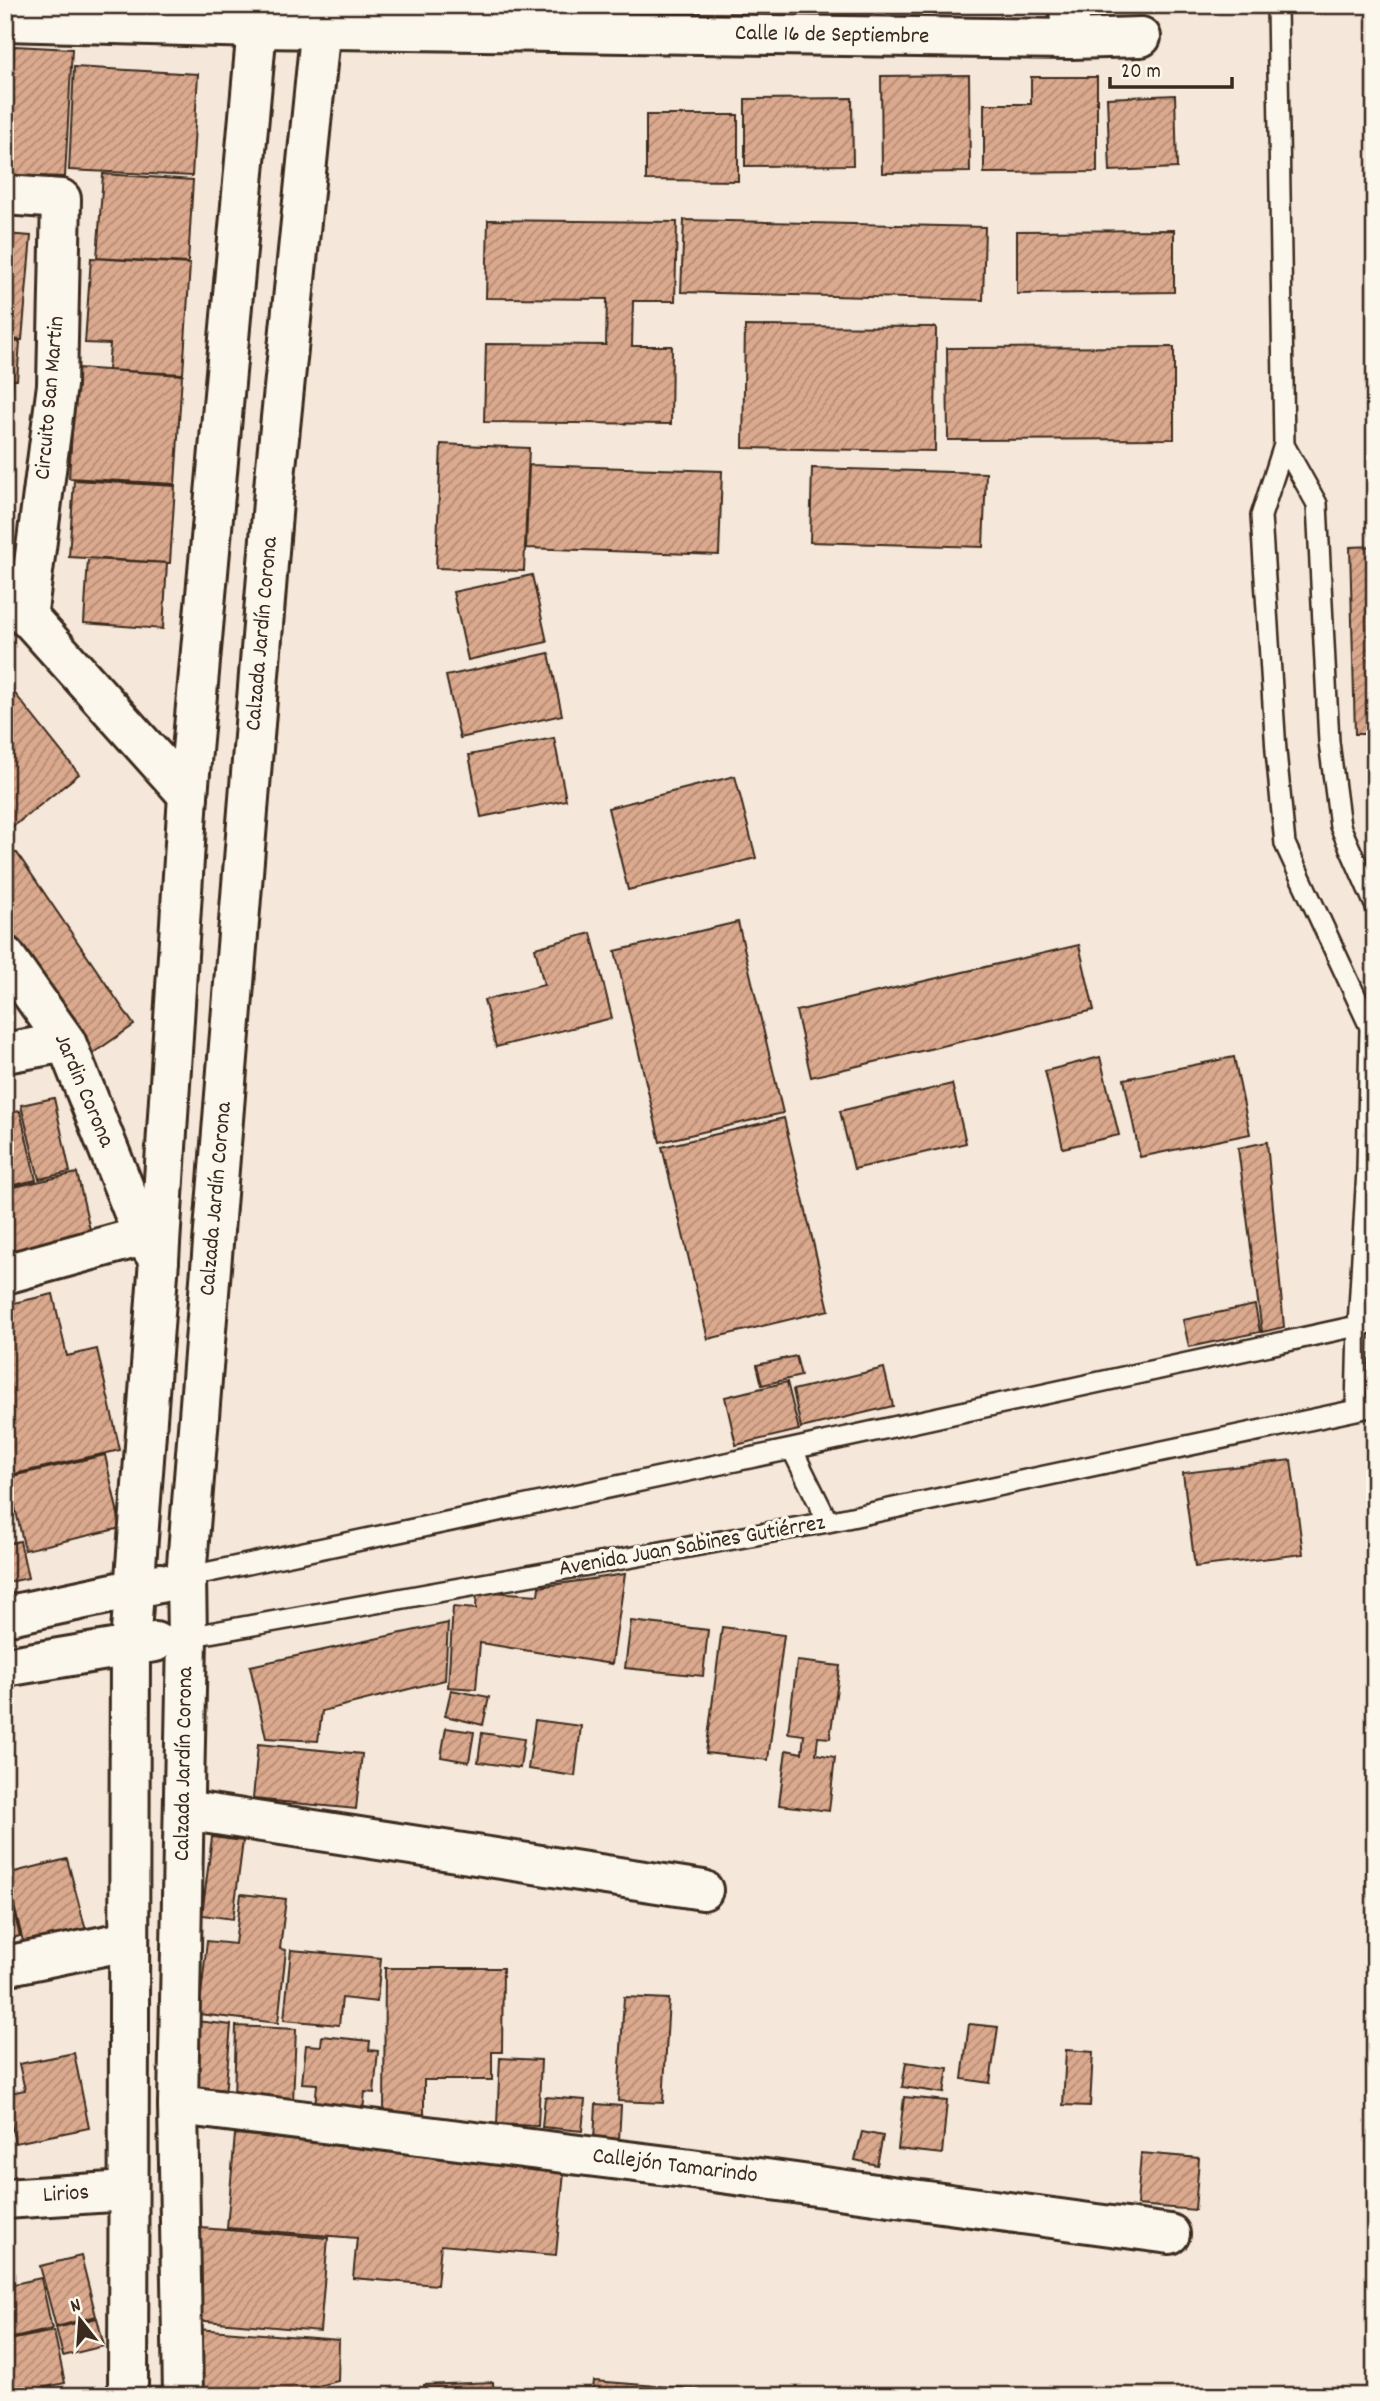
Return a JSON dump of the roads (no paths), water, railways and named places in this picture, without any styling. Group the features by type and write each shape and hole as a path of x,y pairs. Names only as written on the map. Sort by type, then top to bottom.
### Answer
{"main road":[{"name":"Calle 16 de Septiembre","path":"5,21 323,16 1070,22 1141,37"},
{"name":"Calzada Jardín Corona","path":"183,2396 178,2105 186,1577 275,477 323,16"},
{"path":"128,2396 130,1645 151,1248 188,796 259,17"},
{"name":"Circuito San Martin","path":"5,195 61,199 57,384 16,605"},
{"path":"217,470 275,477"},
{"path":"16,605 188,796"},
{"name":"Jardin Corona","path":"5,956 66,1042 151,1248"},
{"path":"5,1053 66,1042"},
{"path":"5,1274 151,1248"},
{"path":"5,1616 186,1577"},
{"name":"Avenida Juan Sabines Gutiérrez","path":"5,1667 187,1637"},
{"path":"184,1810 703,1889"},
{"path":"5,1966 128,1941"},
{"name":"Callejón Tamarindo","path":"178,2105 698,2170 1170,2234"},
{"name":"Lirios","path":"5,2199 127,2191"}],"lane":[{"path":"1278,5 1284,445 1261,516 1276,751 1285,844 1366,997 1370,1027 1366,1408"},
{"path":"1284,445 1317,504 1329,741 1340,826 1375,905"},
{"path":"186,1577 1366,1324"},
{"name":"Avenida Juan Sabines Gutiérrez","path":"187,1637 828,1522 1366,1408"},
{"path":"792,1449 828,1522"}]}
